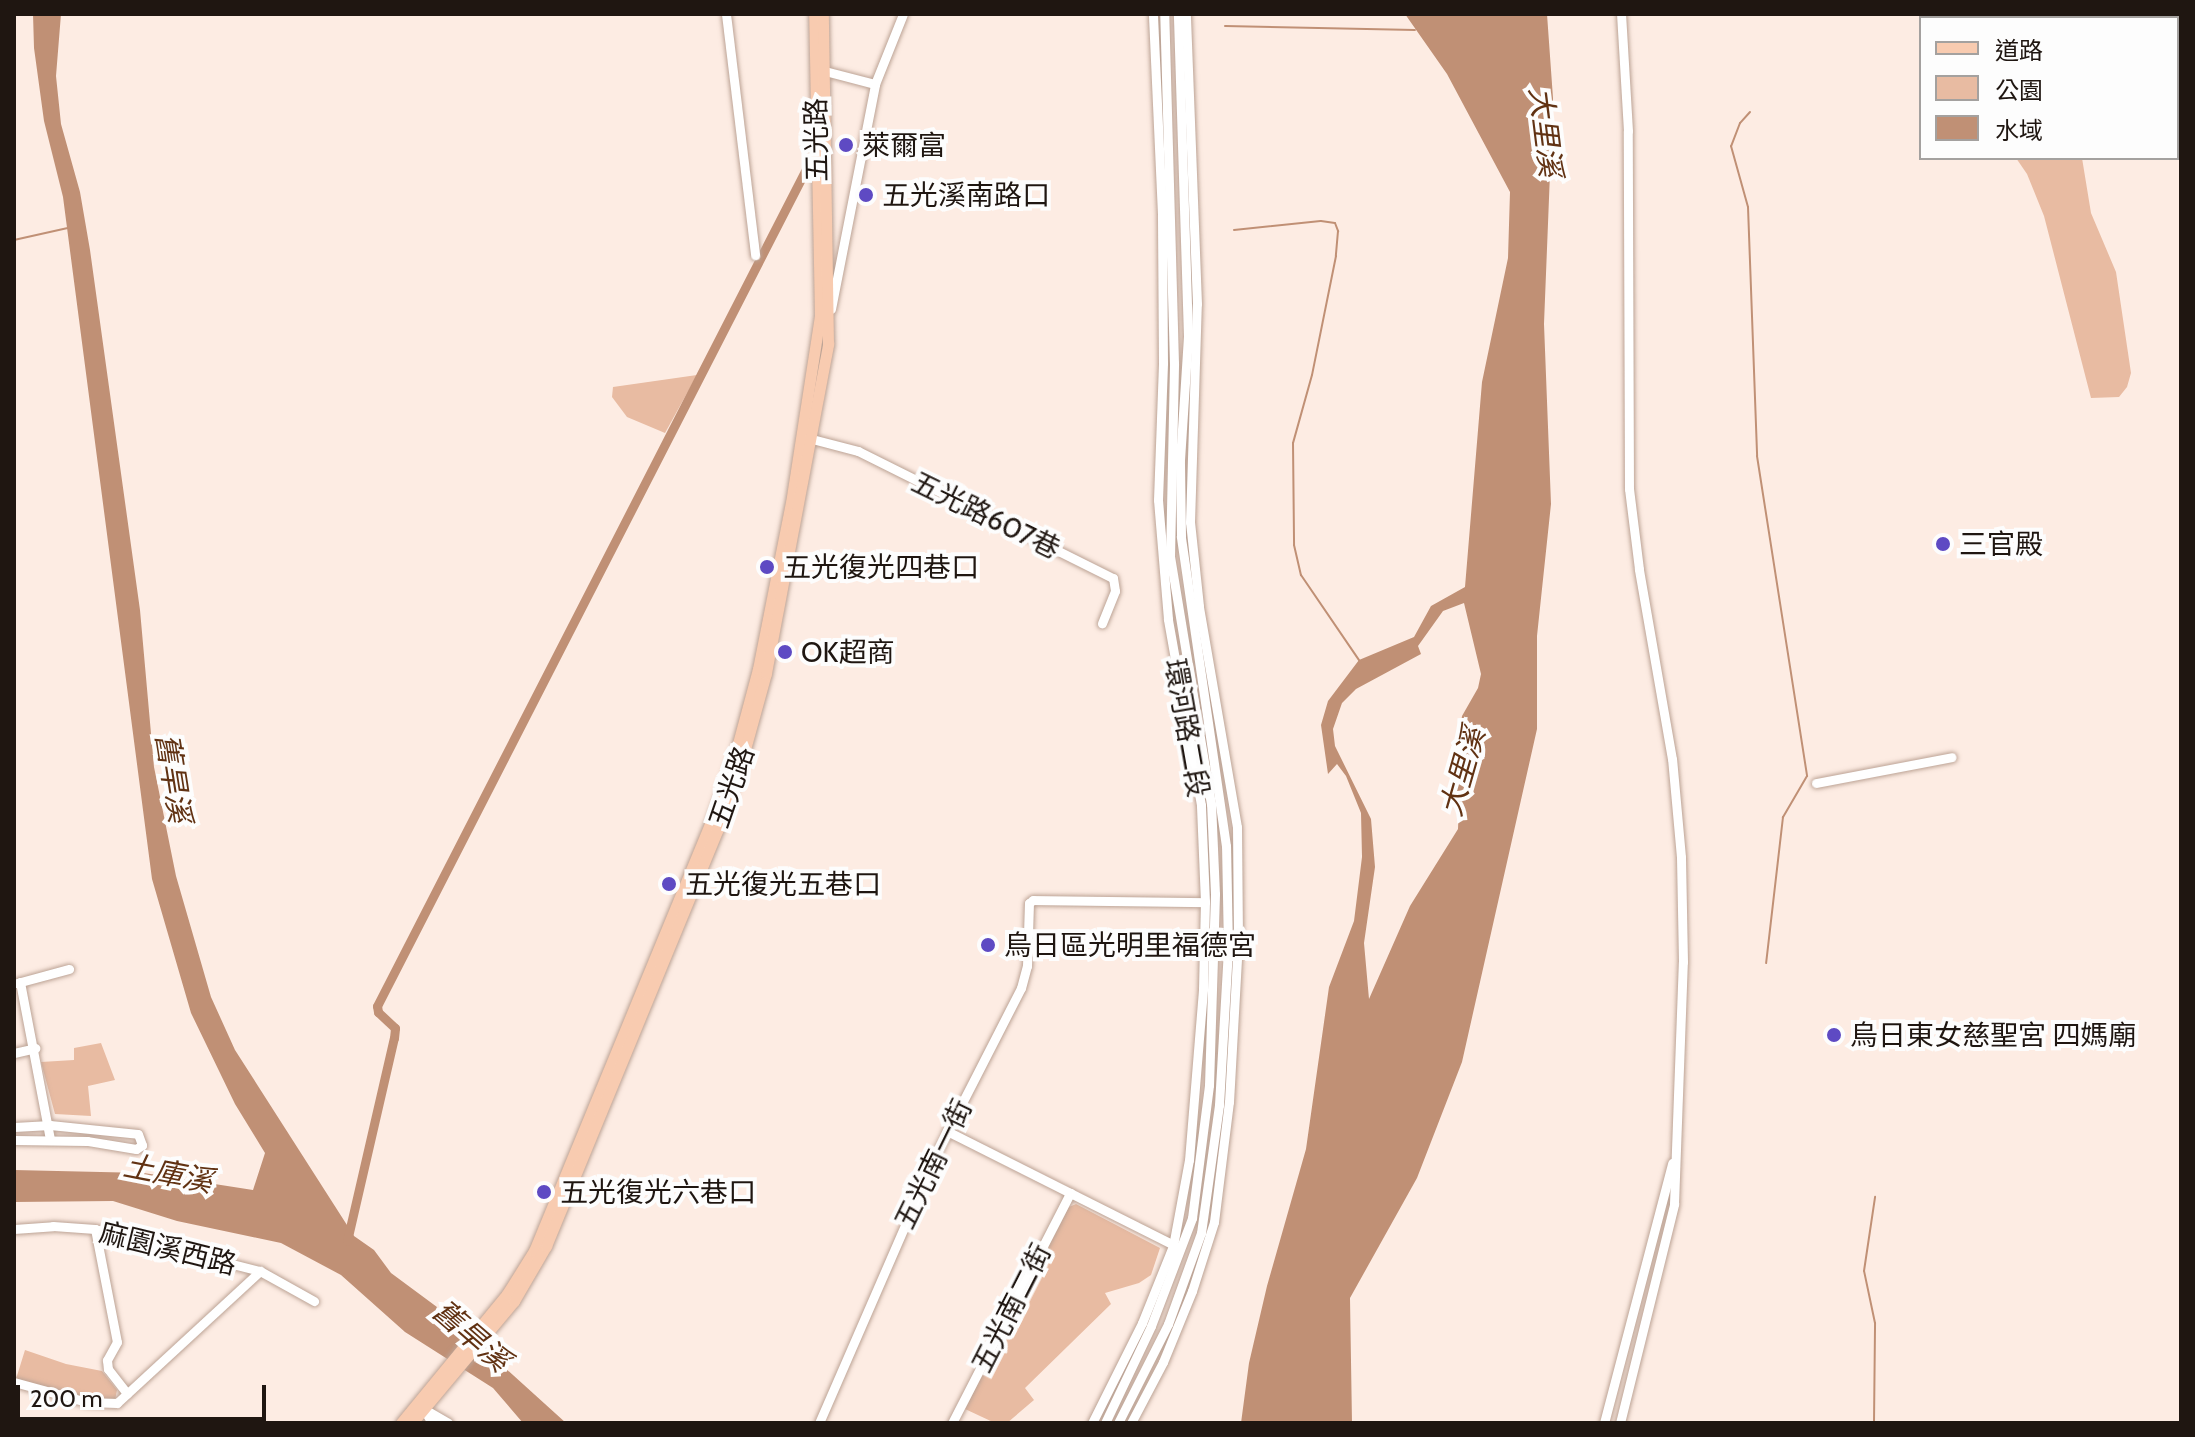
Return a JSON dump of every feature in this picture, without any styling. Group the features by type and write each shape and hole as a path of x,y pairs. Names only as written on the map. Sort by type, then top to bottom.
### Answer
{"main road":[{"name":"五光路","path":"496,1314 524,1270 546,1226 710,825 736,751 758,669 825,314 814,14"},
{"name":"五光路","path":"496,1314 531,1274 558,1219 718,829 766,673 812,439 825,314 823,14"},
{"path":"406,1422 496,1314"}],"street":[{"path":"726,14 755,255"},
{"name":"五光路","path":"825,314 875,84 903,14"},
{"name":"環河路二段","path":"1153,14 1169,363"},
{"name":"環河路二段","path":"1092,1423 1192,1218 1209,1085 1215,894 1211,804 1170,557 1164,14"},
{"name":"環河路二段","path":"1178,14 1192,363"},
{"name":"環河路二段","path":"1118,1423 1168,1324 1214,1222 1229,1102 1238,895 1237,827 1199,606 1190,522 1195,218 1186,14"},
{"path":"1620,1423 1674,1204 1683,989 1681,857 1672,759 1639,569 1629,489 1628,131 1621,14"},
{"path":"815,61 824,73 875,84"},
{"path":"1169,363 1192,363"},
{"path":"1167,416 1190,418"},
{"name":"環河路二段","path":"1105,1423 1178,1247 1197,1083 1205,902 1201,805 1162,572 1158,500 1167,416"},
{"name":"五光路607巷","path":"812,439 858,451 1113,578 1115,591 1102,624"},
{"path":"1816,783 1952,757"},
{"name":"五光南一街","path":"818,1422 947,1131 1024,981 1029,903 1033,900 1205,902"},
{"path":"50,1139 35,1048 17,983 69,969"},
{"path":"14,1053 35,1048"},
{"path":"14,1127 50,1125 138,1134 142,1145 136,1149 50,1139 14,1140"},
{"path":"947,1131 1178,1247 1199,1252"},
{"path":"1604,1423 1676,1148"},
{"name":"五光南二街","path":"952,1423 1070,1193"},
{"name":"麻園溪西路","path":"14,1229 53,1226 95,1229 260,1271 314,1301"},
{"path":"95,1229 117,1342 107,1360 108,1369 127,1393"},
{"name":"環河路二段","path":"1131,1423 1163,1362 1199,1252"},
{"path":"14,1382 87,1402 117,1403 260,1271"},
{"path":"421,1406 432,1423"},
{"path":"421,1406 448,1423"}],"green space":[{"path":"2017,160 2082,160 2091,213 2116,272 2131,373 2127,387 2119,397 2091,398 2044,216 2027,174"},
{"path":"697,375 665,433 627,417 612,397 613,387"},
{"path":"101,1043 115,1080 88,1086 91,1116 55,1114 41,1062 74,1060 74,1048"},
{"path":"1076,1204 1160,1248 1151,1275 1139,1283 1105,1293 1111,1304 1025,1388 1034,1400 1007,1423 995,1423 965,1409 1069,1207"},
{"path":"25,1350 66,1364 102,1371 117,1390 115,1400 93,1401 16,1379"}],"water":[{"path":"33,14 61,14 56,76 61,124 80,192 90,250 140,610 154,767 176,876 211,997 235,1050 354,1236 374,1250 391,1273 441,1310 566,1423 523,1423 493,1388 405,1332 341,1275 281,1243 177,1221 113,1201 14,1202 14,1170 144,1173 253,1190 265,1153 235,1104 191,1013 152,879 63,197 44,121 34,48"},
{"name":"大里溪","path":"1405,14 1547,14 1553,98 1544,324 1551,504 1537,636 1537,729 1462,1062 1417,1178 1350,1298 1352,1423 1241,1423 1249,1363 1267,1286 1306,1149 1329,987 1354,921 1362,857 1361,813 1346,776 1337,764 1328,774 1321,725 1328,701 1359,660 1414,637 1431,606 1465,587 1482,382 1508,258 1510,192 1447,74","holes":["1464,603 1481,674 1478,688 1462,716 1453,788 1459,802 1458,829 1410,906 1369,999 1364,943 1375,867 1371,819 1335,746 1333,729 1342,703 1356,689 1421,654 1418,646 1443,611"]}],"waterway":[{"path":"1225,26 1415,30"},
{"path":"1750,112 1740,123 1731,146 1748,207 1757,456 1807,776 1783,817 1766,963"},
{"path":"347,1241 394,1038 395,1028 378,1012 377,1006 806,169"},
{"path":"1234,230 1321,221 1335,223 1338,231 1336,256 1312,375 1293,443 1294,545 1301,575 1359,660"},
{"path":"14,240 68,228"},
{"path":"1874,1423 1875,1323 1864,1271 1875,1197"}],"place":[{"name":"萊爾富","path":"846,145"},
{"name":"五光溪南路口","path":"866,195"},
{"name":"三官殿","path":"1943,544"},
{"name":"五光復光四巷口","path":"767,567"},
{"name":"OK超商","path":"785,652"},
{"name":"五光復光五巷口","path":"669,884"},
{"name":"烏日區光明里福德宮","path":"988,945"},
{"name":"烏日東女慈聖宮 四媽廟","path":"1834,1035"},
{"name":"五光復光六巷口","path":"544,1192"}],"water label":[{"name":"舊旱溪","path":"173,778"},
{"name":"土庫溪","path":"168,1174"},
{"name":"舊旱溪","path":"471,1336"}]}
